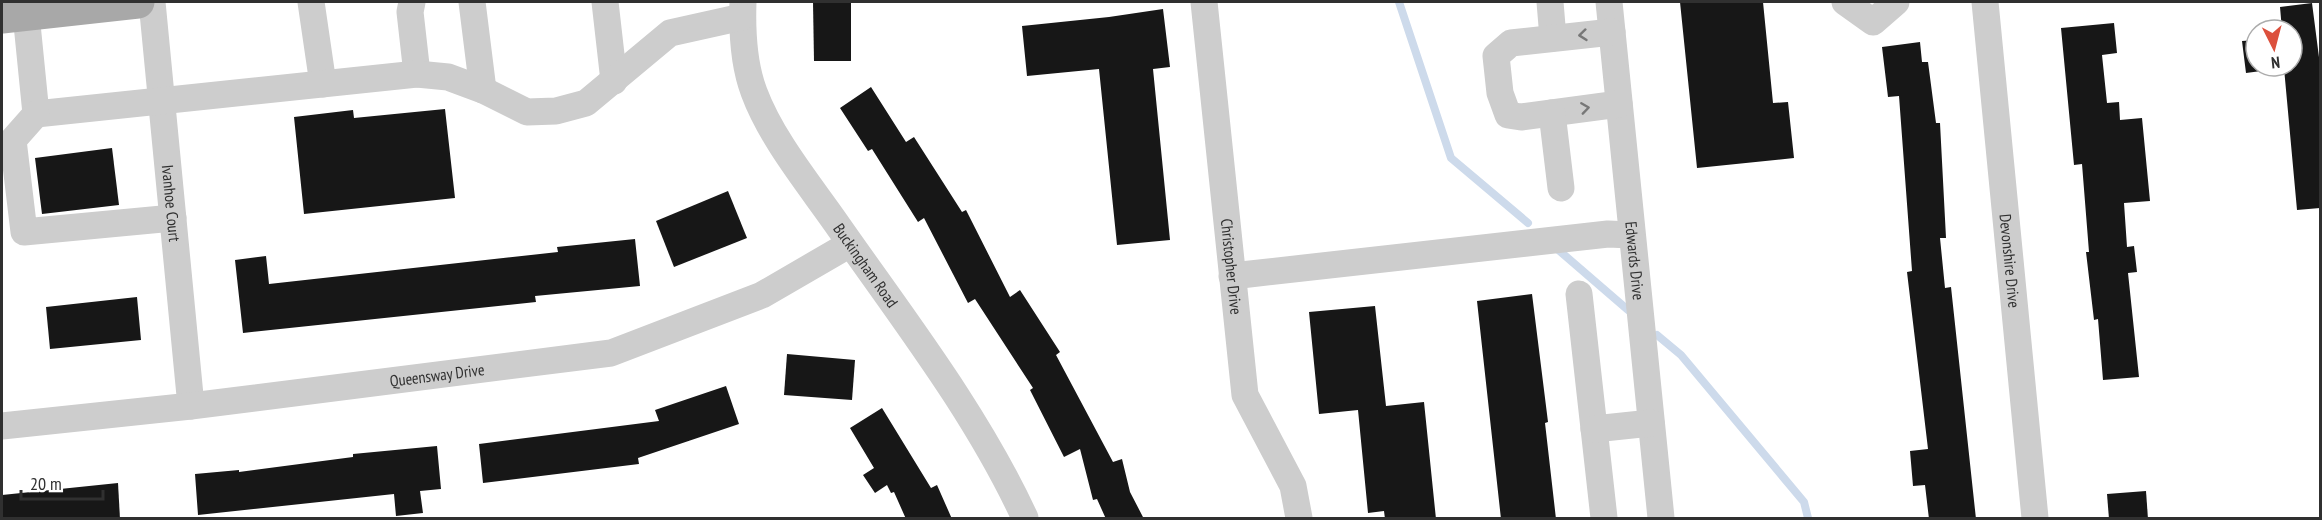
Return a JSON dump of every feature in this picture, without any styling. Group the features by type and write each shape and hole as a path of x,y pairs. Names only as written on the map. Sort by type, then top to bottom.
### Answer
{"main road":[{"path":"14,15 138,2"}],"street":[{"name":"Ivanhoe Court","path":"152,2 191,405"},
{"path":"310,2 323,84"},
{"path":"412,2 410,12 417,74"},
{"path":"472,2 483,90"},
{"path":"605,2 614,81"},
{"name":"Christopher Drive","path":"1204,2 1245,395 1293,486 1299,519"},
{"path":"1550,2 1553,38"},
{"name":"Edwards Drive","path":"1609,2 1661,519"},
{"path":"1845,2 1873,22 1896,2"},
{"name":"Devonshire Drive","path":"1985,2 2036,519"},
{"path":"173,218 24,232 13,140 36,114 417,74 448,77 483,90 527,112 556,111 586,103 670,33 742,9"},
{"name":"Buckingham Road","path":"742,9 742,41 754,92 785,150 958,396 1006,476 1025,519"},
{"path":"14,15 36,114"},
{"path":"1612,32 1512,43 1496,56 1500,93 1508,115 1521,117 1619,104"},
{"path":"1552,113 1561,188"},
{"path":"1232,276 1596,235 1631,235"},
{"name":"Queensway Drive","path":"2,426 611,353 762,295 850,244"},
{"path":"1579,294 1604,519"},
{"path":"1594,429 1651,423"}],"building":[{"path":"813,2 851,2 851,61 814,61"},
{"path":"1680,2 1763,2 1773,103 1788,102 1794,158 1697,168"},
{"path":"2312,3 2320,65 2320,208 2297,210 2285,78 2304,78 2304,18 2281,18 2280,7"},
{"path":"1163,9 1170,67 1153,69 1170,240 1117,245 1099,69 1027,76 1022,26"},
{"path":"2114,23 2117,53 2102,55 2107,103 2119,102 2120,120 2142,118 2150,201 2124,203 2127,247 2134,246 2137,272 2128,273 2139,377 2103,380 2098,319 2094,320 2086,252 2089,252 2082,164 2074,165 2061,28"},
{"path":"1920,42 1922,62 1928,62 1936,123 1940,123 1946,238 1940,238 1945,288 1951,287 1976,519 1929,519 1925,485 1913,486 1910,451 1928,449 1907,272 1912,271 1899,96 1888,97 1882,47"},
{"path":"871,87 906,142 914,137 962,212 966,210 1010,297 1020,290 1060,352 1056,355 1113,462 1122,459 1130,492 1144,519 1106,519 1097,499 1093,500 1080,449 1064,457 1030,390 1033,388 975,299 968,303 924,218 918,222 872,149 868,151 840,108"},
{"path":"445,109 455,198 304,214 294,117 353,110 354,118"},
{"path":"112,148 119,205 42,214 35,158"},
{"path":"728,191 747,238 674,267 656,221"},
{"path":"635,239 640,286 535,296 536,302 243,333 235,260 266,256 269,284 558,252 557,247"},
{"path":"1532,294 1548,422 1545,423 1556,519 1501,519 1477,301"},
{"path":"137,297 141,340 50,349 46,307"},
{"path":"1375,306 1386,406 1424,402 1436,519 1385,519 1384,511 1368,513 1358,410 1319,414 1309,312"},
{"path":"787,354 855,360 852,400 784,395"},
{"path":"726,386 739,424 638,458 639,464 483,483 479,444 659,421 655,410"},
{"path":"882,408 931,488 937,485 952,519 906,519 894,492 891,493 887,485 875,493 863,475 874,468 850,428"},
{"path":"437,446 441,489 420,491 423,513 396,516 394,494 198,515 195,474 239,470 239,472 353,457 353,454"},
{"path":"118,483 120,519 2,519 2,495"},
{"path":"2146,491 2148,519 2109,519 2107,494"}],"waterway":[{"path":"1399,2 1451,158 1528,223"},
{"path":"1555,247 1628,310"},
{"path":"1657,335 1681,355 1804,502 1808,518"}]}
